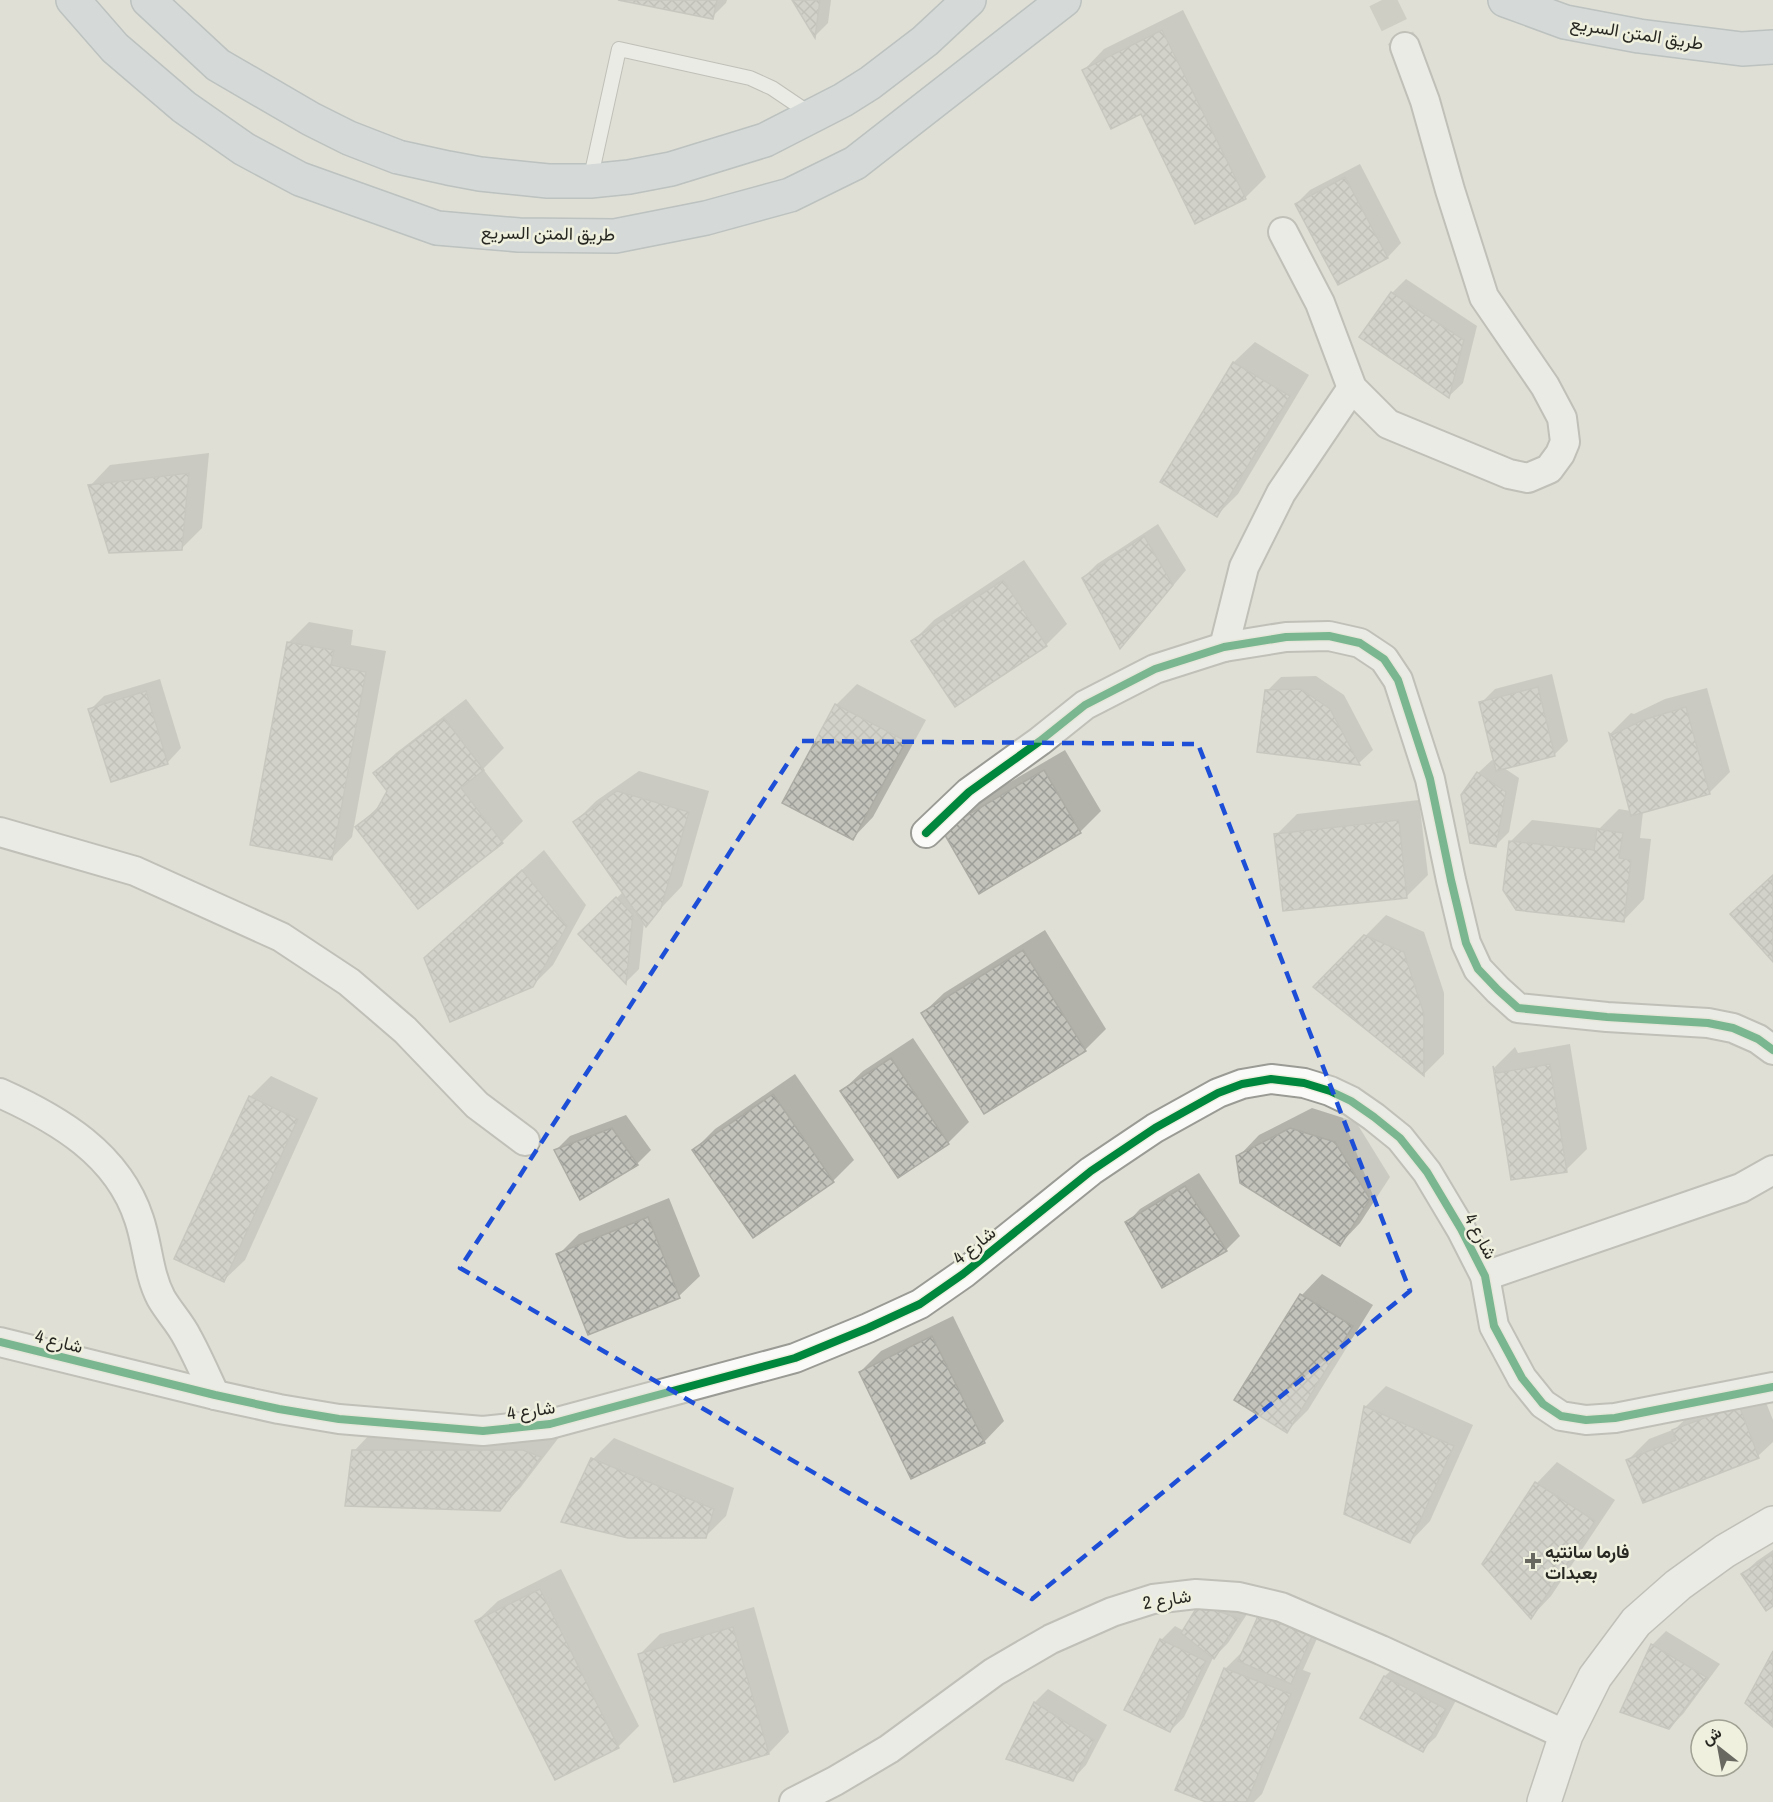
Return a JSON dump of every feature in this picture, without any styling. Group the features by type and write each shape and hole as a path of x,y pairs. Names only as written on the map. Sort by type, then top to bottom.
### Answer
{"highway":[{"name":"طريق المتن السريع","path":"73,0 115,48 184,107 244,149 300,179 437,228 519,235 615,236 706,218 790,195 855,163 1064,0"},
{"path":"148,0 218,65 310,119 348,138 399,157 448,168 480,174 549,181 590,181 629,177 671,169 765,140 843,100 870,83 925,41 964,2"},
{"name":"طريق المتن السريع","path":"1505,0 1565,22 1639,36 1742,50 1773,47"}],"main road":[{"path":"1544,1802 1566,1735 1596,1677 1636,1623 1678,1585 1725,1551 1773,1522"}],"street":[{"path":"1283,232 1320,303 1352,388 1388,424 1509,474 1528,478 1549,469 1560,454 1565,442 1562,418 1545,386 1484,297 1425,101 1405,47"},
{"path":"1224,647 1244,567 1281,493 1352,388"},
{"path":"926,833 969,792 1085,705 1155,669 1224,647 1286,636 1329,636 1360,643 1384,659 1398,680 1430,779 1466,943 1478,969 1498,990 1518,1008 1607,1017 1708,1023 1733,1028 1758,1039 1773,1050"},
{"path":"0,832 135,871 281,937 349,982 405,1030 477,1105 525,1141"},
{"name":"شارع 4","path":"0,1342 215,1395 339,1419 483,1431 550,1424 795,1358 920,1304 963,1274 1091,1171 1155,1128 1218,1093 1242,1084 1271,1079 1304,1083 1330,1091 1351,1101 1400,1138 1427,1172 1461,1229 1485,1276 1494,1326 1522,1378 1543,1404 1561,1416 1586,1420 1615,1418 1773,1387"},
{"path":"0,1093 36,1110 84,1141 119,1180 139,1217 148,1261 161,1298 187,1335 215,1395"},
{"path":"1485,1276 1741,1188 1773,1170"},
{"name":"شارع 2","path":"794,1802 889,1749 994,1672 1052,1639 1112,1612 1154,1599 1196,1594 1239,1597 1281,1607 1566,1735"}],"lane":[{"path":"590,181 619,49 750,78 772,88 813,116"}],"highlighted area":[{"path":"802,741 1198,744 1410,1291 1032,1599 460,1268"}],"building":[{"path":"618,0 717,0 713,19"},
{"path":"792,0 820,0 815,38"},
{"path":"1162,30 1246,199 1195,224 1141,114 1111,129 1082,70"},
{"path":"1345,177 1388,258 1338,285 1295,204"},
{"path":"1391,292 1464,340 1449,398 1359,337"},
{"path":"1233,362 1290,396 1217,517 1160,482"},
{"path":"189,473 182,550 109,553 88,485"},
{"path":"1144,536 1173,585 1120,649 1082,578"},
{"path":"1003,580 1047,646 955,707 911,641"},
{"path":"287,642 334,650 331,665 366,672 332,860 250,845"},
{"path":"1538,687 1555,756 1496,771 1479,702"},
{"path":"1301,689 1330,709 1360,765 1257,752 1265,690"},
{"path":"146,691 168,764 111,782 88,709"},
{"path":"835,704 906,741 853,840 782,803"},
{"path":"1686,707 1710,794 1631,816 1609,733 1612,735 1643,720"},
{"path":"444,718 484,770 461,788 503,843 418,909 355,827 376,811 387,791 373,773"},
{"path":"1044,770 1081,833 979,894 942,830"},
{"path":"1477,772 1506,792 1496,847 1470,843 1461,795"},
{"path":"617,791 689,812 661,908 646,927 573,822"},
{"path":"1399,820 1407,898 1283,911 1274,834"},
{"path":"1597,829 1623,833 1619,858 1631,860 1624,922 1516,910 1503,890 1509,841 1594,850"},
{"path":"522,870 567,926 533,987 450,1022 424,958"},
{"path":"1773,875 1773,962 1730,914"},
{"path":"616,897 633,915 626,984 578,934"},
{"path":"1364,935 1404,952 1424,1014 1424,1076 1313,987"},
{"path":"1023,950 1086,1051 984,1114 921,1013"},
{"path":"891,1058 949,1144 898,1178 840,1091"},
{"path":"1550,1064 1567,1172 1511,1180 1493,1066 1497,1073"},
{"path":"773,1094 834,1182 753,1238 692,1150"},
{"path":"249,1096 298,1119 224,1282 174,1259"},
{"path":"612,1128 638,1165 580,1200 554,1150"},
{"path":"1290,1128 1335,1142 1370,1199 1340,1246 1240,1183 1236,1156"},
{"path":"1185,1186 1227,1251 1162,1288 1125,1222"},
{"path":"648,1217 680,1298 588,1335 556,1254"},
{"path":"1300,1294 1353,1326 1287,1433 1234,1400"},
{"path":"932,1336 985,1443 911,1479 859,1372"},
{"path":"1739,1405 1759,1458 1643,1503 1626,1460 1676,1440 1672,1430"},
{"path":"1364,1406 1454,1446 1410,1543 1344,1514"},
{"path":"352,1450 523,1450 541,1457 500,1511 345,1506"},
{"path":"591,1458 714,1509 706,1538 628,1538 561,1522"},
{"path":"1535,1482 1595,1521 1531,1619 1482,1564"},
{"path":"1773,1554 1773,1606 1766,1611 1741,1574"},
{"path":"540,1589 619,1748 555,1780 475,1621"},
{"path":"1199,1604 1240,1619 1214,1659 1181,1633"},
{"path":"1263,1605 1316,1627 1291,1684 1238,1661"},
{"path":"733,1627 769,1754 674,1782 638,1654"},
{"path":"1160,1639 1206,1661 1170,1732 1124,1710"},
{"path":"1651,1644 1708,1678 1669,1729 1620,1712"},
{"path":"1773,1651 1773,1727 1745,1703"},
{"path":"1224,1668 1291,1694 1247,1802 1206,1802 1175,1790"},
{"path":"1384,1676 1446,1709 1423,1752 1360,1718"},
{"path":"1034,1702 1094,1740 1073,1781 1006,1759"}],"tunnel":[{"path":"1382,0 1405,47"}],"cycle path":[{"path":"926,833 969,792 1085,705 1155,669 1224,647 1286,637 1329,636 1360,643 1384,659 1398,680 1430,779 1466,943 1478,969 1498,990 1518,1008 1607,1017 1708,1023 1733,1028 1758,1039 1773,1050"},
{"path":"0,1342 215,1395 339,1419 483,1431 550,1424 795,1358 920,1304 963,1274 1091,1171 1155,1128 1218,1093 1242,1084 1271,1079 1304,1083 1330,1091 1351,1101 1400,1138 1427,1172 1461,1229 1485,1276 1494,1326 1522,1378 1543,1404 1561,1416 1586,1420 1615,1418 1773,1387"}],"place":[{"name":"فارما سانتيه بعبدات","path":"1533,1561"}]}
